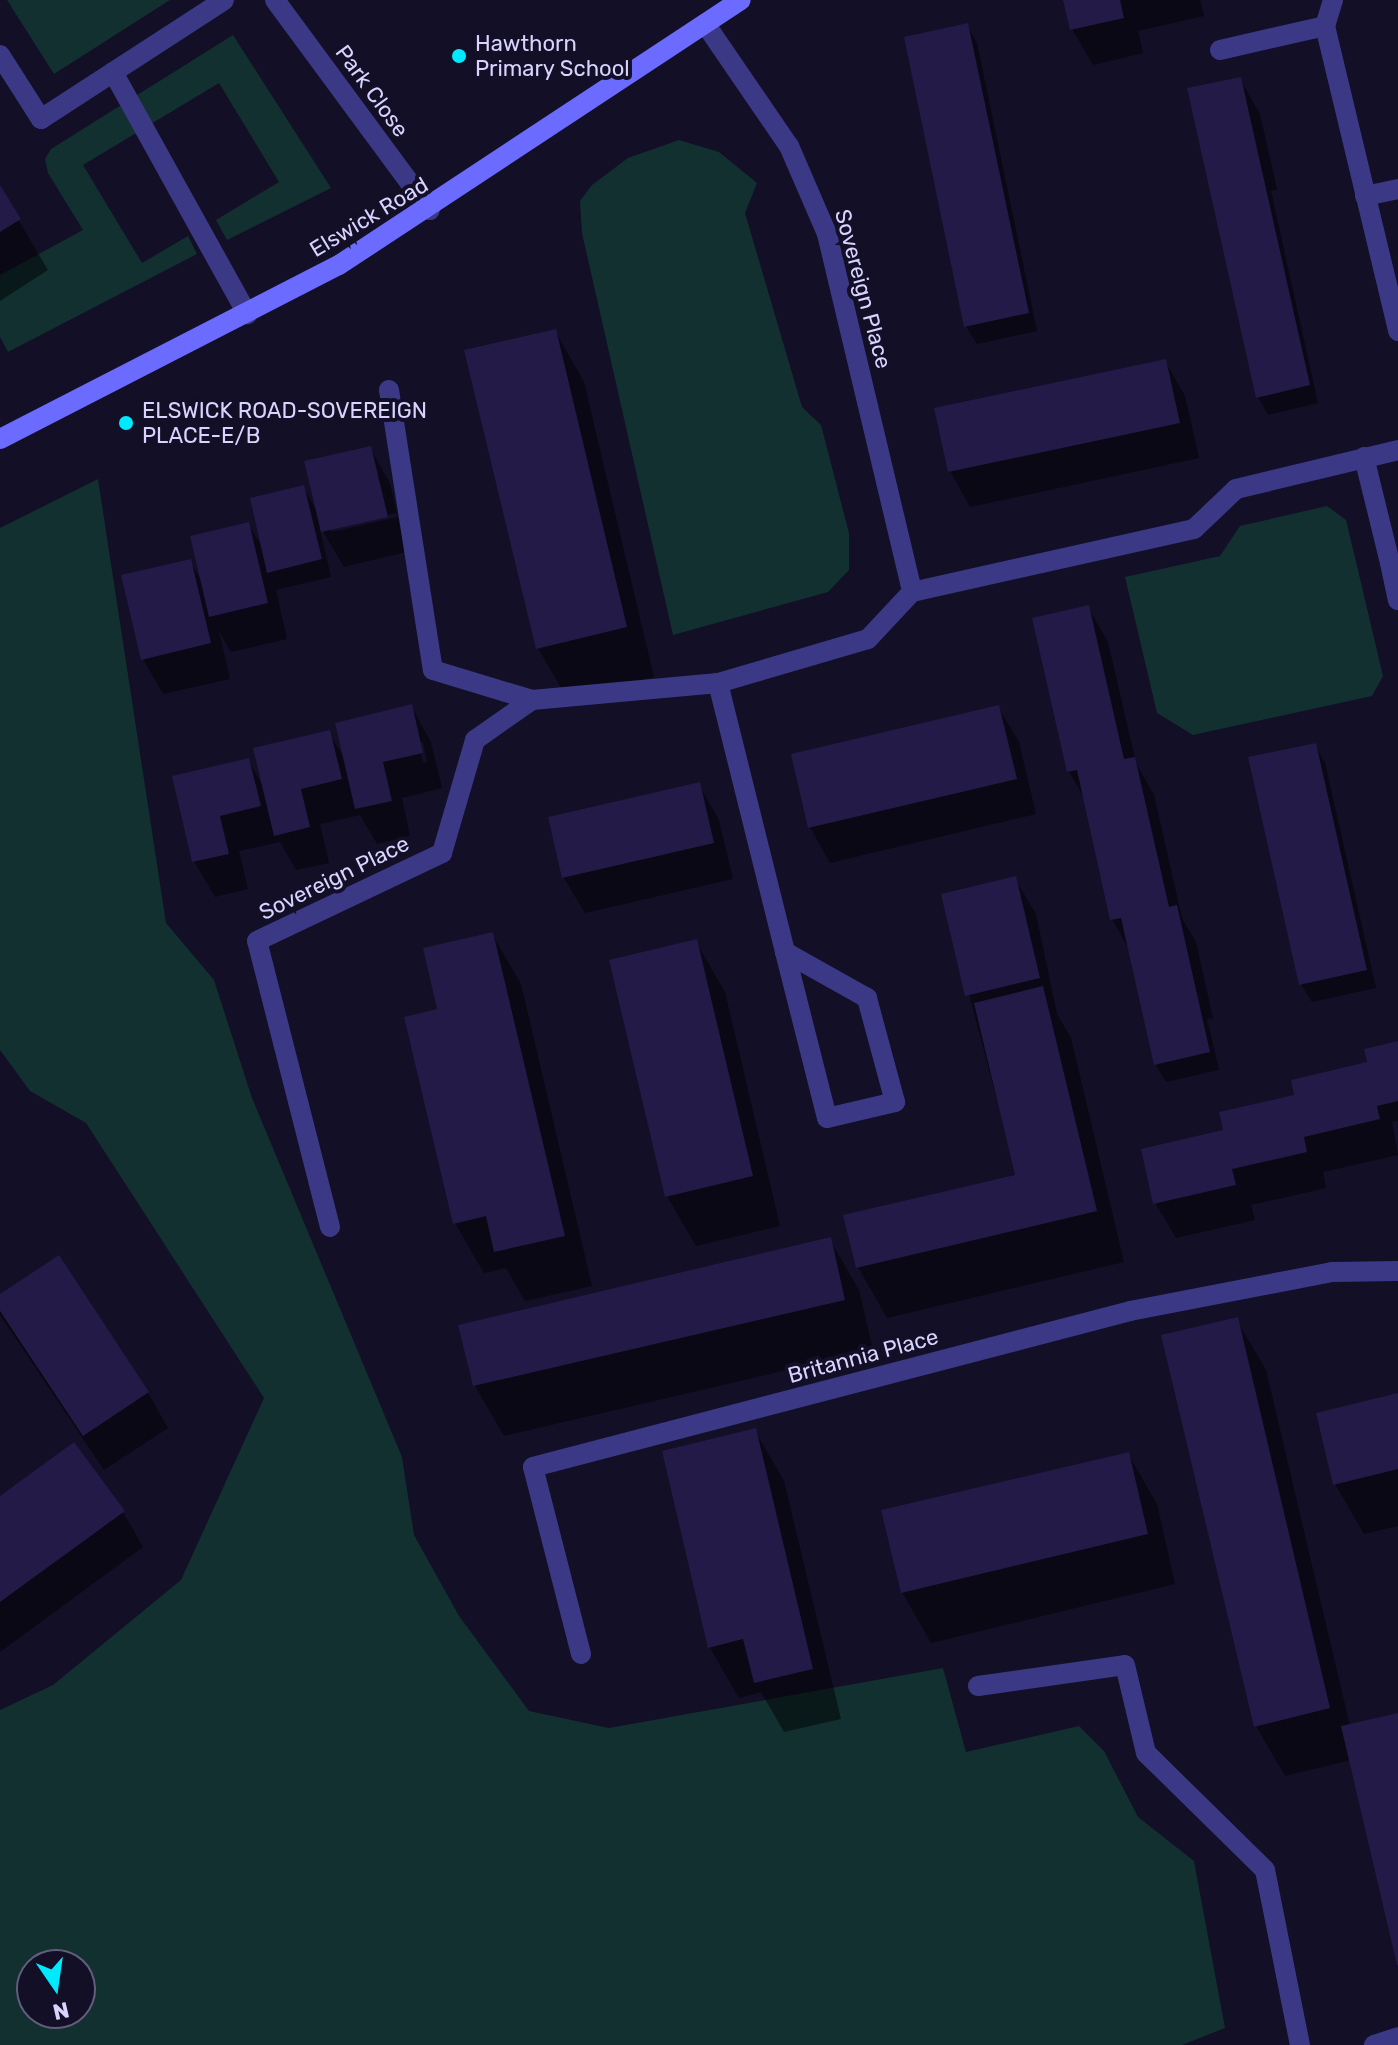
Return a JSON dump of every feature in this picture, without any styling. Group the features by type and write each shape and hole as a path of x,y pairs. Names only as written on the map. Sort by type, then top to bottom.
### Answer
{"main road":[{"name":"Elswick Road","path":"0,439 247,314 430,210 741,0"}],"street":[{"path":"0,55 41,119 224,0"},
{"name":"Park Close","path":"275,0 430,210"},
{"path":"1333,0 1325,26 1398,331"},
{"name":"Sovereign Place","path":"389,390 433,670 532,700 718,683 868,639 912,592 827,234 789,146 706,25"},
{"path":"1220,50 1325,26"},
{"path":"113,72 247,314"},
{"path":"1365,196 1398,189"},
{"path":"912,592 1194,529 1236,489 1398,450"},
{"path":"1364,457 1398,600"},
{"path":"718,683 785,952 827,1118 895,1102 867,998 785,952"},
{"name":"Sovereign Place","path":"330,1227 257,941 442,853 475,740 532,700"},
{"name":"Britannia Place","path":"581,1654 533,1467 1130,1311 1332,1272 1398,1271"},
{"path":"978,1686 1125,1665 1146,1753 1265,1870 1300,2045"},
{"path":"1374,2045 1398,2037"}],"green space":[{"path":"7,0 170,0 54,74"},
{"path":"233,35 331,188 227,240 216,220 279,182 219,83 83,165 142,263 188,236 197,254 8,352 0,337 0,275 83,230 48,173 45,159 51,149"},
{"path":"679,140 719,152 757,183 745,213 802,407 821,425 849,533 849,570 828,592 673,635 582,233 580,201 592,185 628,158"},
{"path":"98,479 166,923 214,980 252,1098 402,1457 414,1535 459,1616 529,1711 609,1728 943,1668 966,1752 1079,1726 1104,1751 1138,1817 1194,1861 1225,2028 1182,2045 0,2045 0,1710 53,1685 181,1580 264,1398 86,1123 30,1091 0,1050 0,528"},
{"path":"1327,506 1346,520 1358,570 1383,676 1372,696 1193,735 1157,713 1125,577 1220,556 1240,526"}],"building":[{"path":"1063,0 1120,0 1124,18 1070,30"},
{"path":"968,23 1029,313 964,327 904,37"},
{"path":"1241,77 1310,385 1256,398 1187,88"},
{"path":"0,185 21,219 0,232"},
{"path":"556,329 627,627 536,649 464,350"},
{"path":"1166,359 1180,423 948,472 934,408"},
{"path":"371,446 388,517 321,532 304,461"},
{"path":"304,485 322,559 267,573 250,498"},
{"path":"249,522 268,603 209,617 190,536"},
{"path":"191,559 211,643 141,660 121,575"},
{"path":"1089,605 1124,759 1135,757 1169,907 1177,905 1210,1052 1154,1065 1121,918 1110,920 1077,770 1067,772 1032,618"},
{"path":"412,704 423,753 383,762 392,801 355,809 335,723"},
{"path":"999,705 1017,779 808,828 791,754"},
{"path":"330,730 342,779 301,789 310,827 274,836 253,748"},
{"path":"1316,743 1367,970 1299,985 1248,757"},
{"path":"249,758 261,806 220,816 229,854 192,862 172,776"},
{"path":"700,782 714,843 562,878 548,817"},
{"path":"1016,876 1040,978 965,996 941,894"},
{"path":"493,932 565,1236 494,1252 486,1216 453,1224 404,1017 437,1009 423,948"},
{"path":"697,939 753,1176 665,1197 609,960"},
{"path":"1043,986 1097,1211 856,1268 843,1215 1015,1175 974,1003"},
{"path":"1398,1041 1398,1101 1377,1106 1380,1119 1304,1137 1307,1152 1232,1169 1236,1185 1153,1204 1141,1149 1223,1130 1219,1112 1294,1095 1291,1080 1367,1062 1364,1049"},
{"path":"831,1237 845,1300 473,1386 458,1325"},
{"path":"59,1255 149,1392 83,1436 0,1311 0,1294"},
{"path":"1238,1317 1330,1708 1254,1727 1161,1335"},
{"path":"1398,1393 1398,1469 1333,1485 1316,1413"},
{"path":"756,1428 813,1669 754,1683 743,1639 708,1648 662,1451"},
{"path":"74,1442 125,1511 0,1602 0,1496"},
{"path":"1129,1452 1148,1534 901,1593 881,1510"},
{"path":"1398,1713 1398,1965 1397,1965 1341,1726"}],"place":[{"name":"Hawthorn Primary School","path":"459,56"},
{"name":"ELSWICK ROAD-SOVEREIGN PLACE-E/B","path":"126,423"}]}
